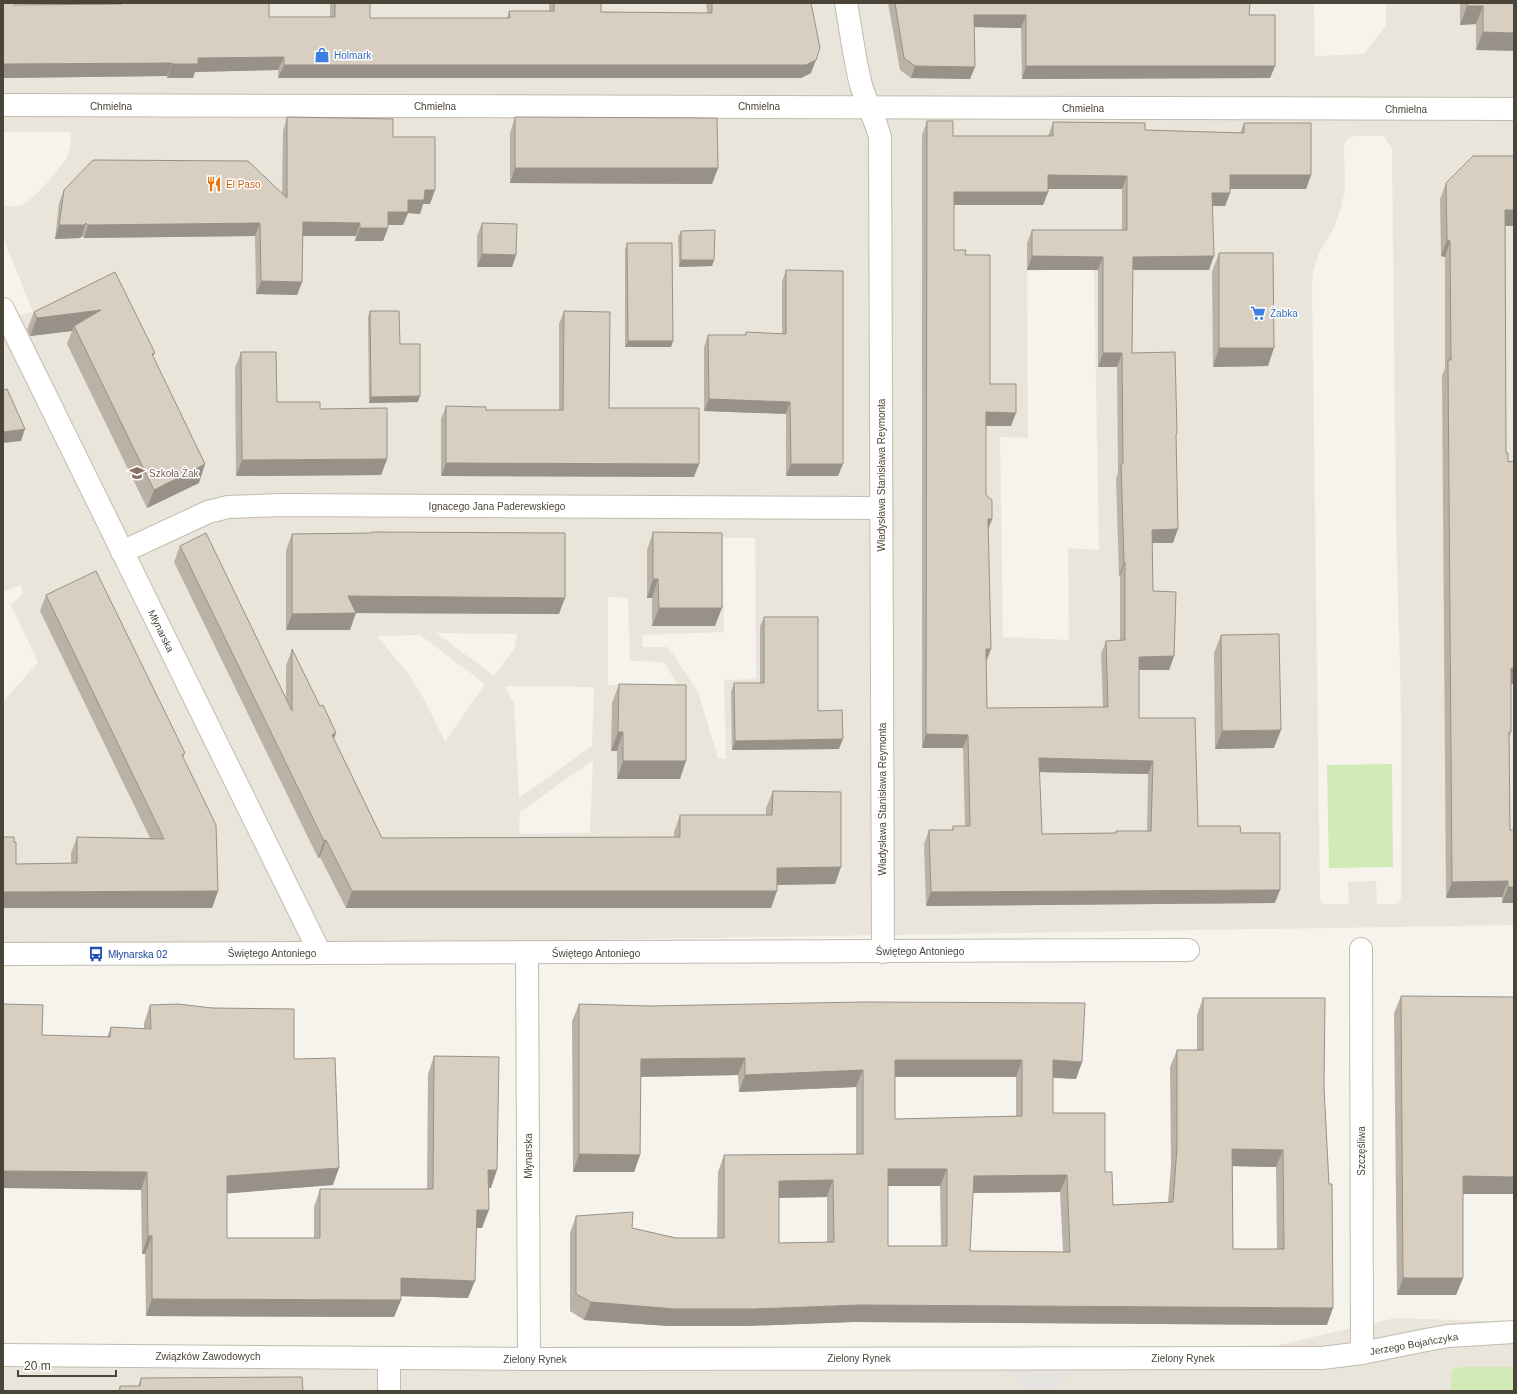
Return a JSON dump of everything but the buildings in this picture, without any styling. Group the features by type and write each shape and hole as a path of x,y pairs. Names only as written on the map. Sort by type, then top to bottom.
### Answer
{"street":[{"name":"Władysława Stanisława Reymonta","path":"846,3 862,87 880,137 882,952"},
{"name":"Chmielna","path":"3,106 1514,109"},
{"name":"Młynarska","path":"3,309 320,953"},
{"name":"Ignacego Jana Paderewskiego","path":"122,552 208,512 228,507 281,504 881,508"},
{"name":"Szczęśliwa","path":"1360,949 1362,1353"},
{"name":"Świętego Antoniego","path":"3,954 1188,950"},
{"name":"Młynarska","path":"527,953 529,1359"},
{"name":"Jerzego Bojańczyka","path":"1362,1353 1448,1336 1514,1332"},
{"name":"Zielony Rynek","path":"389,1358 1322,1358 1362,1353"},
{"name":"Związków Zawodowych","path":"3,1355 389,1358"},
{"path":"389,1358 389,1391"}],"shaded area":[{"path":"3,3 1314,3 1315,56 1364,54 1386,26 1386,3 1514,3 1514,925 3,949 3,702 38,662 11,605 23,593 21,585 3,592 3,318 33,312 3,237 3,205 14,207 23,205 40,191 67,158 71,143 71,132 3,132","holes":["1353,136 1384,136 1392,149 1396,526 1401,708 1401,898 1399,903 1395,904 1377,904 1376,881 1348,882 1349,904 1322,903 1320,898 1312,285 1313,271 1320,251 1334,228 1341,207 1345,189 1344,144 1348,138","1094,270 1099,550 1068,548 1069,640 1003,637 1000,437 1028,438 1027,271","723,538 755,538 756,679 724,680 726,759 718,758 698,692 673,654 667,647 643,647 642,635 724,632","608,597 628,598 630,661 664,662 678,685 608,685","436,633 517,634 514,650 494,676","420,635 485,684 445,742 424,699 410,676 377,636","505,686 594,687 592,746 519,798 514,704","593,760 590,833 519,834 520,812"]},
{"path":"1395,1318 1514,1322 1514,1391 3,1391 3,1355 1219,1359"},
{"path":"1004,1358 1088,1358 1063,1381 1056,1391 1025,1391"}],"green space":[{"path":"1392,764 1393,867 1329,868 1327,765"},
{"path":"1514,1367 1514,1391 1451,1391 1451,1371 1456,1368"}],"place":[{"name":"Holmark","path":"322,55"},
{"name":"El Paso","path":"214,184"},
{"name":"Żabka","path":"1258,313"},
{"name":"Szkoła Żak","path":"137,473"},
{"name":"Młynarska 02","path":"96,954"}]}
